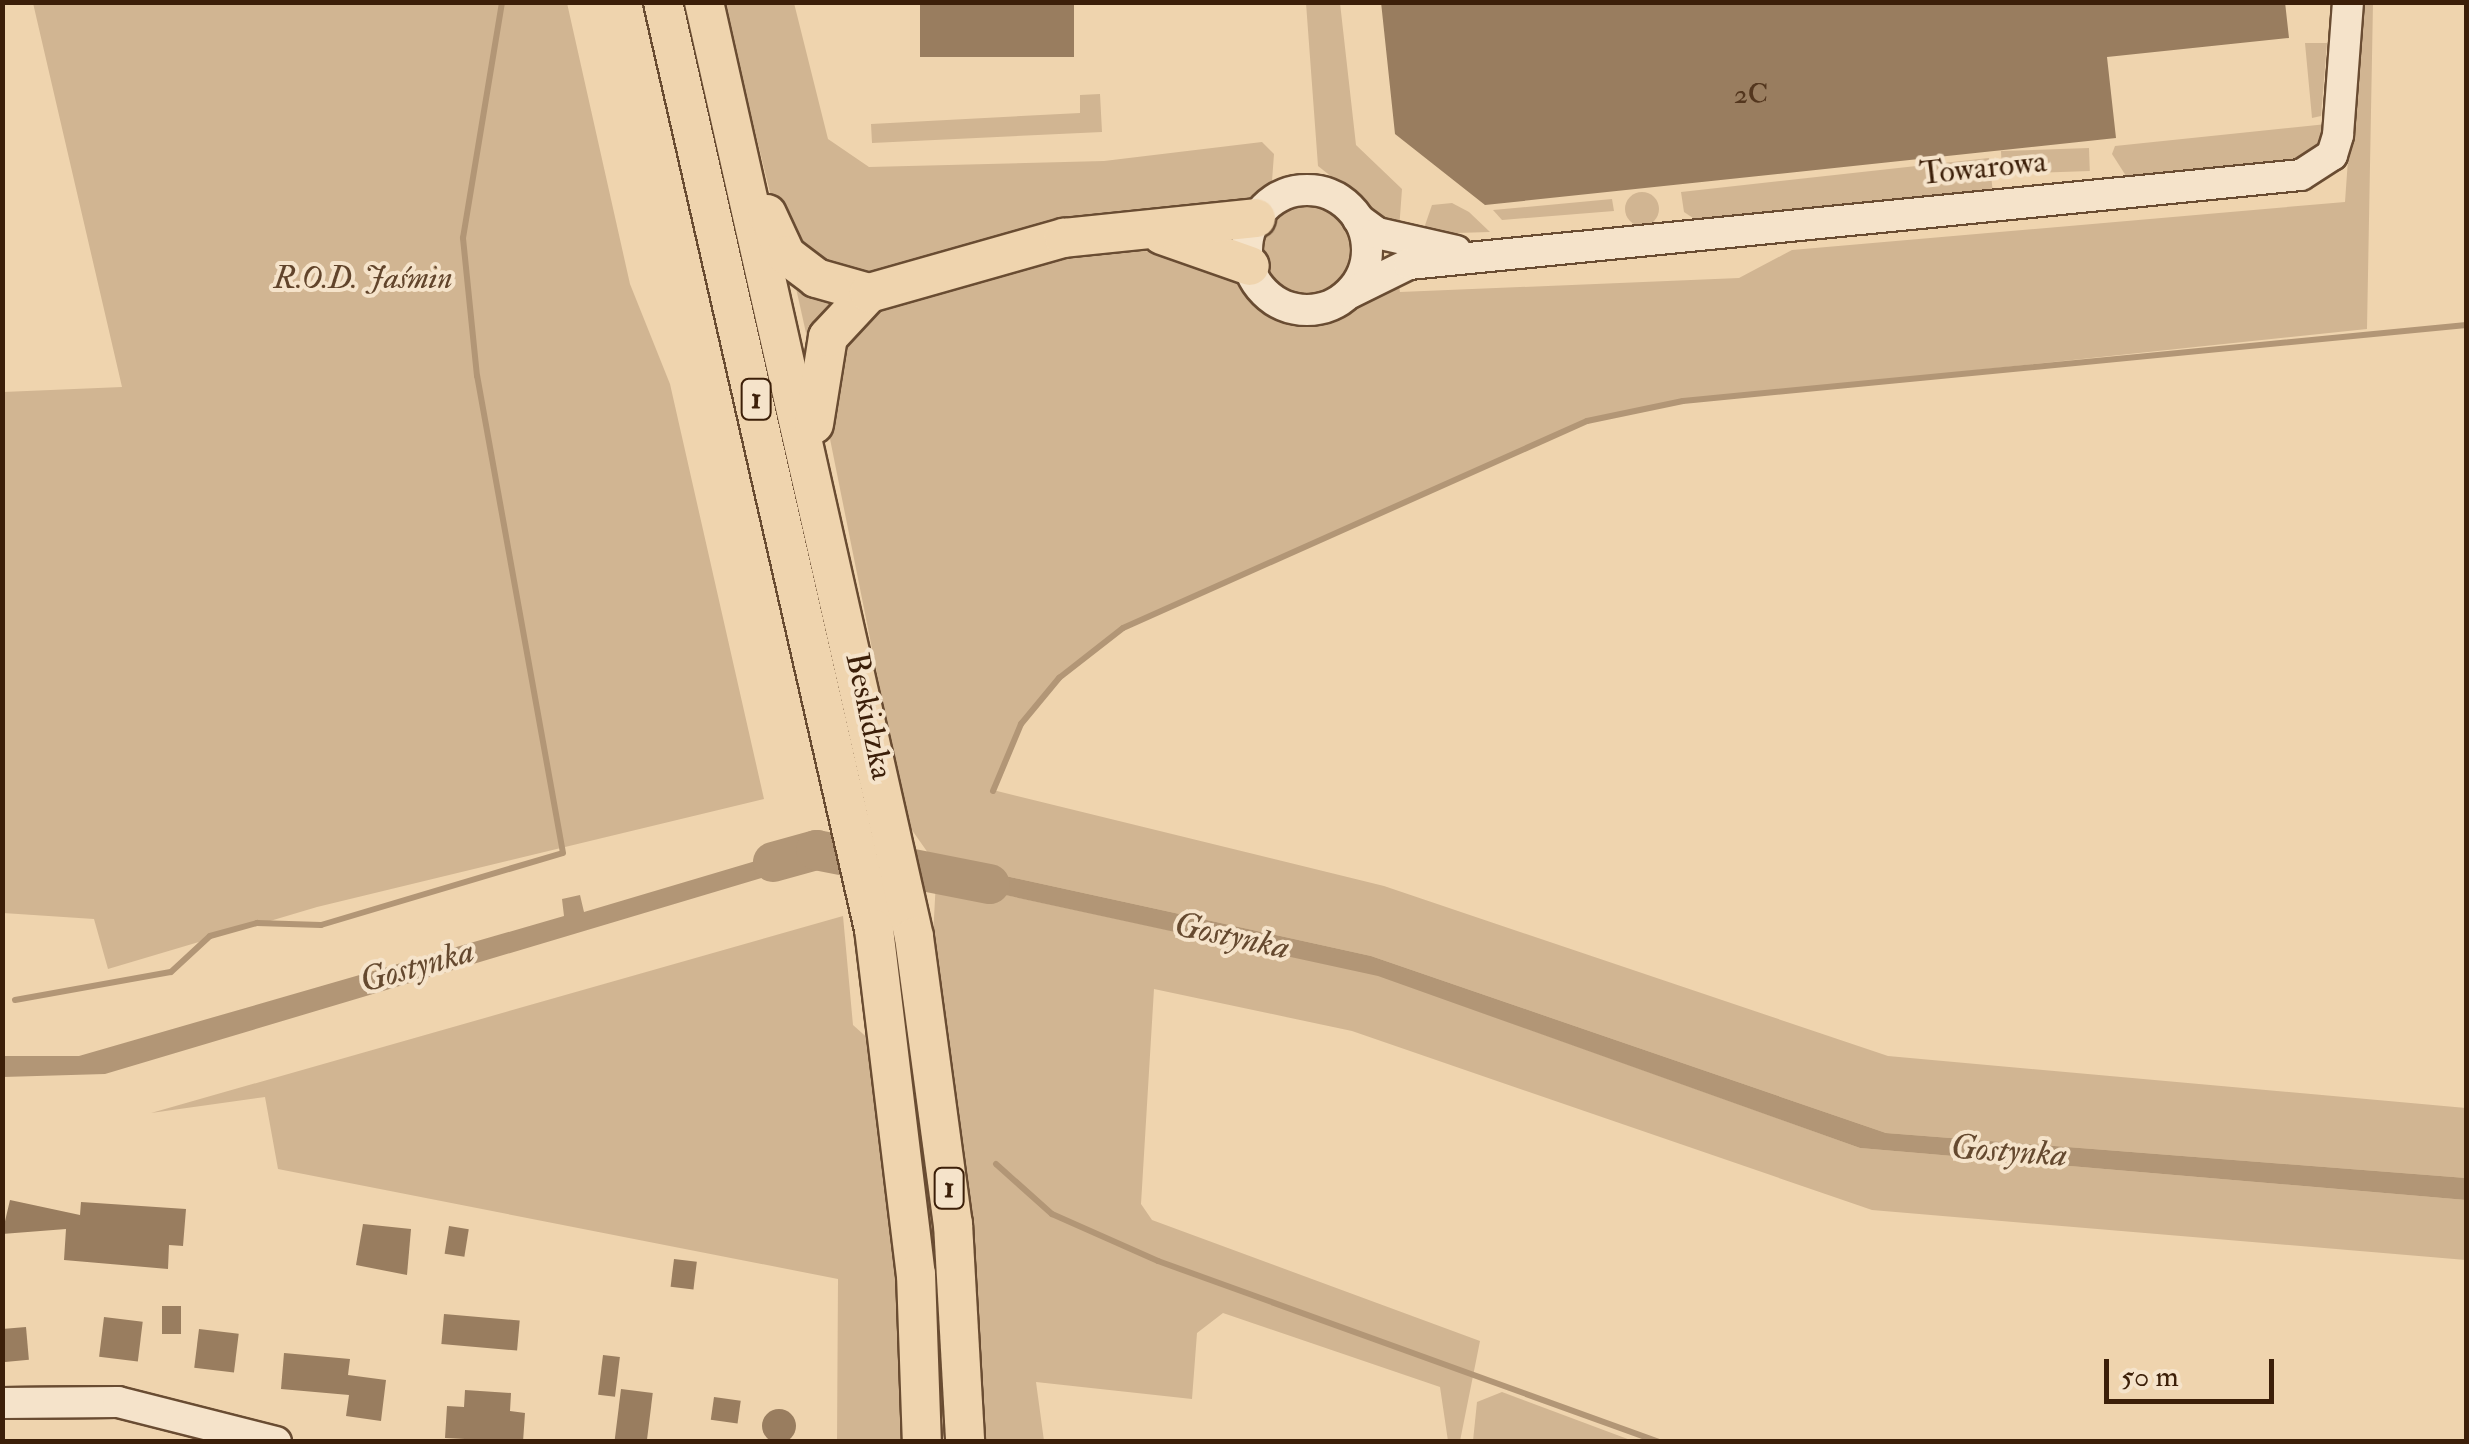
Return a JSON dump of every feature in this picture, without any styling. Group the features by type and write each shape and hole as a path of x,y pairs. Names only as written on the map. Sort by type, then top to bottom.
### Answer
{"main road":[{"name":"Beskidzka","path":"664,2 847,796 874,929 916,1274 922,1442"},
{"name":"Beskidzka","path":"704,2 814,471 914,937 953,1224 966,1442"},
{"path":"741,165 786,254 816,278 868,293"},
{"path":"814,471 819,361 828,337 868,293 1038,244 1256,218"},
{"path":"1146,230 1250,266"}],"street":[{"name":"Towarowa","path":"1350,293 1401,266 2300,176 2332,155 2338,136 2348,2"},
{"path":"1309,190 1358,219 1367,258 1350,293 1295,309 1263,293 1250,266 1256,218 1272,202 1309,190"},
{"name":"Towarowa","path":"1358,219 1377,233 1484,257"},
{"path":"2,1403 118,1402 276,1442"}],"green space":[{"name":"R.O.D. Jaśmin","path":"33,3 567,3 630,284 670,384 764,799 317,907 108,969 94,919 3,913 3,392 122,387"},
{"path":"724,3 794,3 828,139 869,167 1104,161 1262,142 1274,154 1272,181 1252,206 864,280 812,267 773,205"},
{"path":"1306,3 1340,3 1356,145 1402,189 1399,230 1318,166"},
{"path":"2359,3 2373,3 2367,329 1683,401 1587,421 1123,628 1059,678 1021,723 993,790 1384,886 1888,1056 2466,1108 2466,1178 1886,1133 1371,956 933,860 907,823 823,404 840,336 870,309 1042,255 1136,249 1230,270 1260,309 1306,326 1351,312 1398,279 1400,292 1739,278 1792,250 2345,202"},
{"path":"2305,43 2327,43 2321,116 2312,118"},
{"path":"1100,94 1102,132 872,143 871,124 1080,113 1080,95"},
{"path":"2327,124 2319,146 2291,164 2128,179 2112,154 2115,146"},
{"path":"2089,148 2090,171 2002,174 2001,151"},
{"path":"1989,158 1993,193 1699,222 1684,212 1681,192"},
{"path":"1642,192 1654,197 1659,209 1654,221 1642,226 1630,221 1625,209 1630,197"},
{"path":"1612,199 1614,211 1502,220 1493,210"},
{"path":"1307,202 1335,210 1349,224 1357,252 1349,280 1335,294 1307,302 1279,294 1265,280 1257,252 1265,224 1279,210"},
{"path":"1452,203 1469,212 1490,232 1422,234 1432,205"},
{"path":"794,279 851,299 810,351"},
{"path":"936,880 1378,975 1860,1148 2466,1200 2466,1260 1872,1210 1352,1031 1154,989 1141,1204 1152,1220 1480,1341 1460,1441 1448,1441 1440,1387 1223,1313 1197,1333 1192,1399 1036,1382 1044,1441 984,1441 976,1270 933,937"},
{"path":"843,916 853,1025 872,1042 893,1196 907,1441 837,1441 838,1279 278,1169 265,1097 151,1113"},
{"path":"1502,1392 1633,1441 1473,1441 1477,1402"}],"water":[{"path":"823,841 825,859 105,1074 3,1077 3,1056 79,1056 564,916 562,899 580,895 584,912"},
{"path":"933,860 1371,956 1886,1133 2466,1178 2466,1200 1860,1148 1378,976 936,880"}],"building":[{"path":"920,2 1074,2 1074,57 920,57"},
{"path":"1381,2 2285,2 2289,38 2107,57 2116,138 1485,205 1395,134"},
{"path":"10,1200 80,1215 81,1202 186,1209 183,1246 169,1245 168,1269 64,1260 66,1229 2,1234"},
{"path":"363,1224 411,1229 407,1275 356,1265"},
{"path":"449,1226 469,1229 464,1257 445,1254"},
{"path":"674,1259 697,1262 693,1290 671,1287"},
{"path":"162,1306 181,1306 181,1334 162,1334"},
{"path":"444,1314 520,1321 517,1351 441,1344"},
{"path":"104,1317 143,1322 138,1361 99,1357"},
{"path":"26,1327 29,1360 5,1362 2,1329"},
{"path":"199,1329 239,1334 234,1373 194,1368"},
{"path":"284,1353 350,1359 348,1375 386,1380 381,1421 346,1416 349,1395 281,1389"},
{"path":"603,1355 620,1357 615,1397 598,1395"},
{"path":"621,1389 653,1393 647,1442 614,1442"},
{"path":"465,1390 511,1393 510,1411 525,1413 523,1442 445,1438 447,1406 464,1407"},
{"path":"714,1397 741,1401 738,1424 711,1420"},
{"path":"779,1409 791,1414 796,1426 791,1438 779,1443 767,1438 762,1426 767,1414"}],"waterway":[{"path":"15,1000 171,972 210,936 257,923 321,925 563,853 477,376 463,238 502,2"},
{"path":"993,791 1021,724 1059,678 1123,628 1587,421 1683,401 2466,325"},
{"name":"Gostynka","path":"773,862 816,850 990,884"},
{"path":"996,1164 1052,1214 1158,1261 1659,1442"}]}
